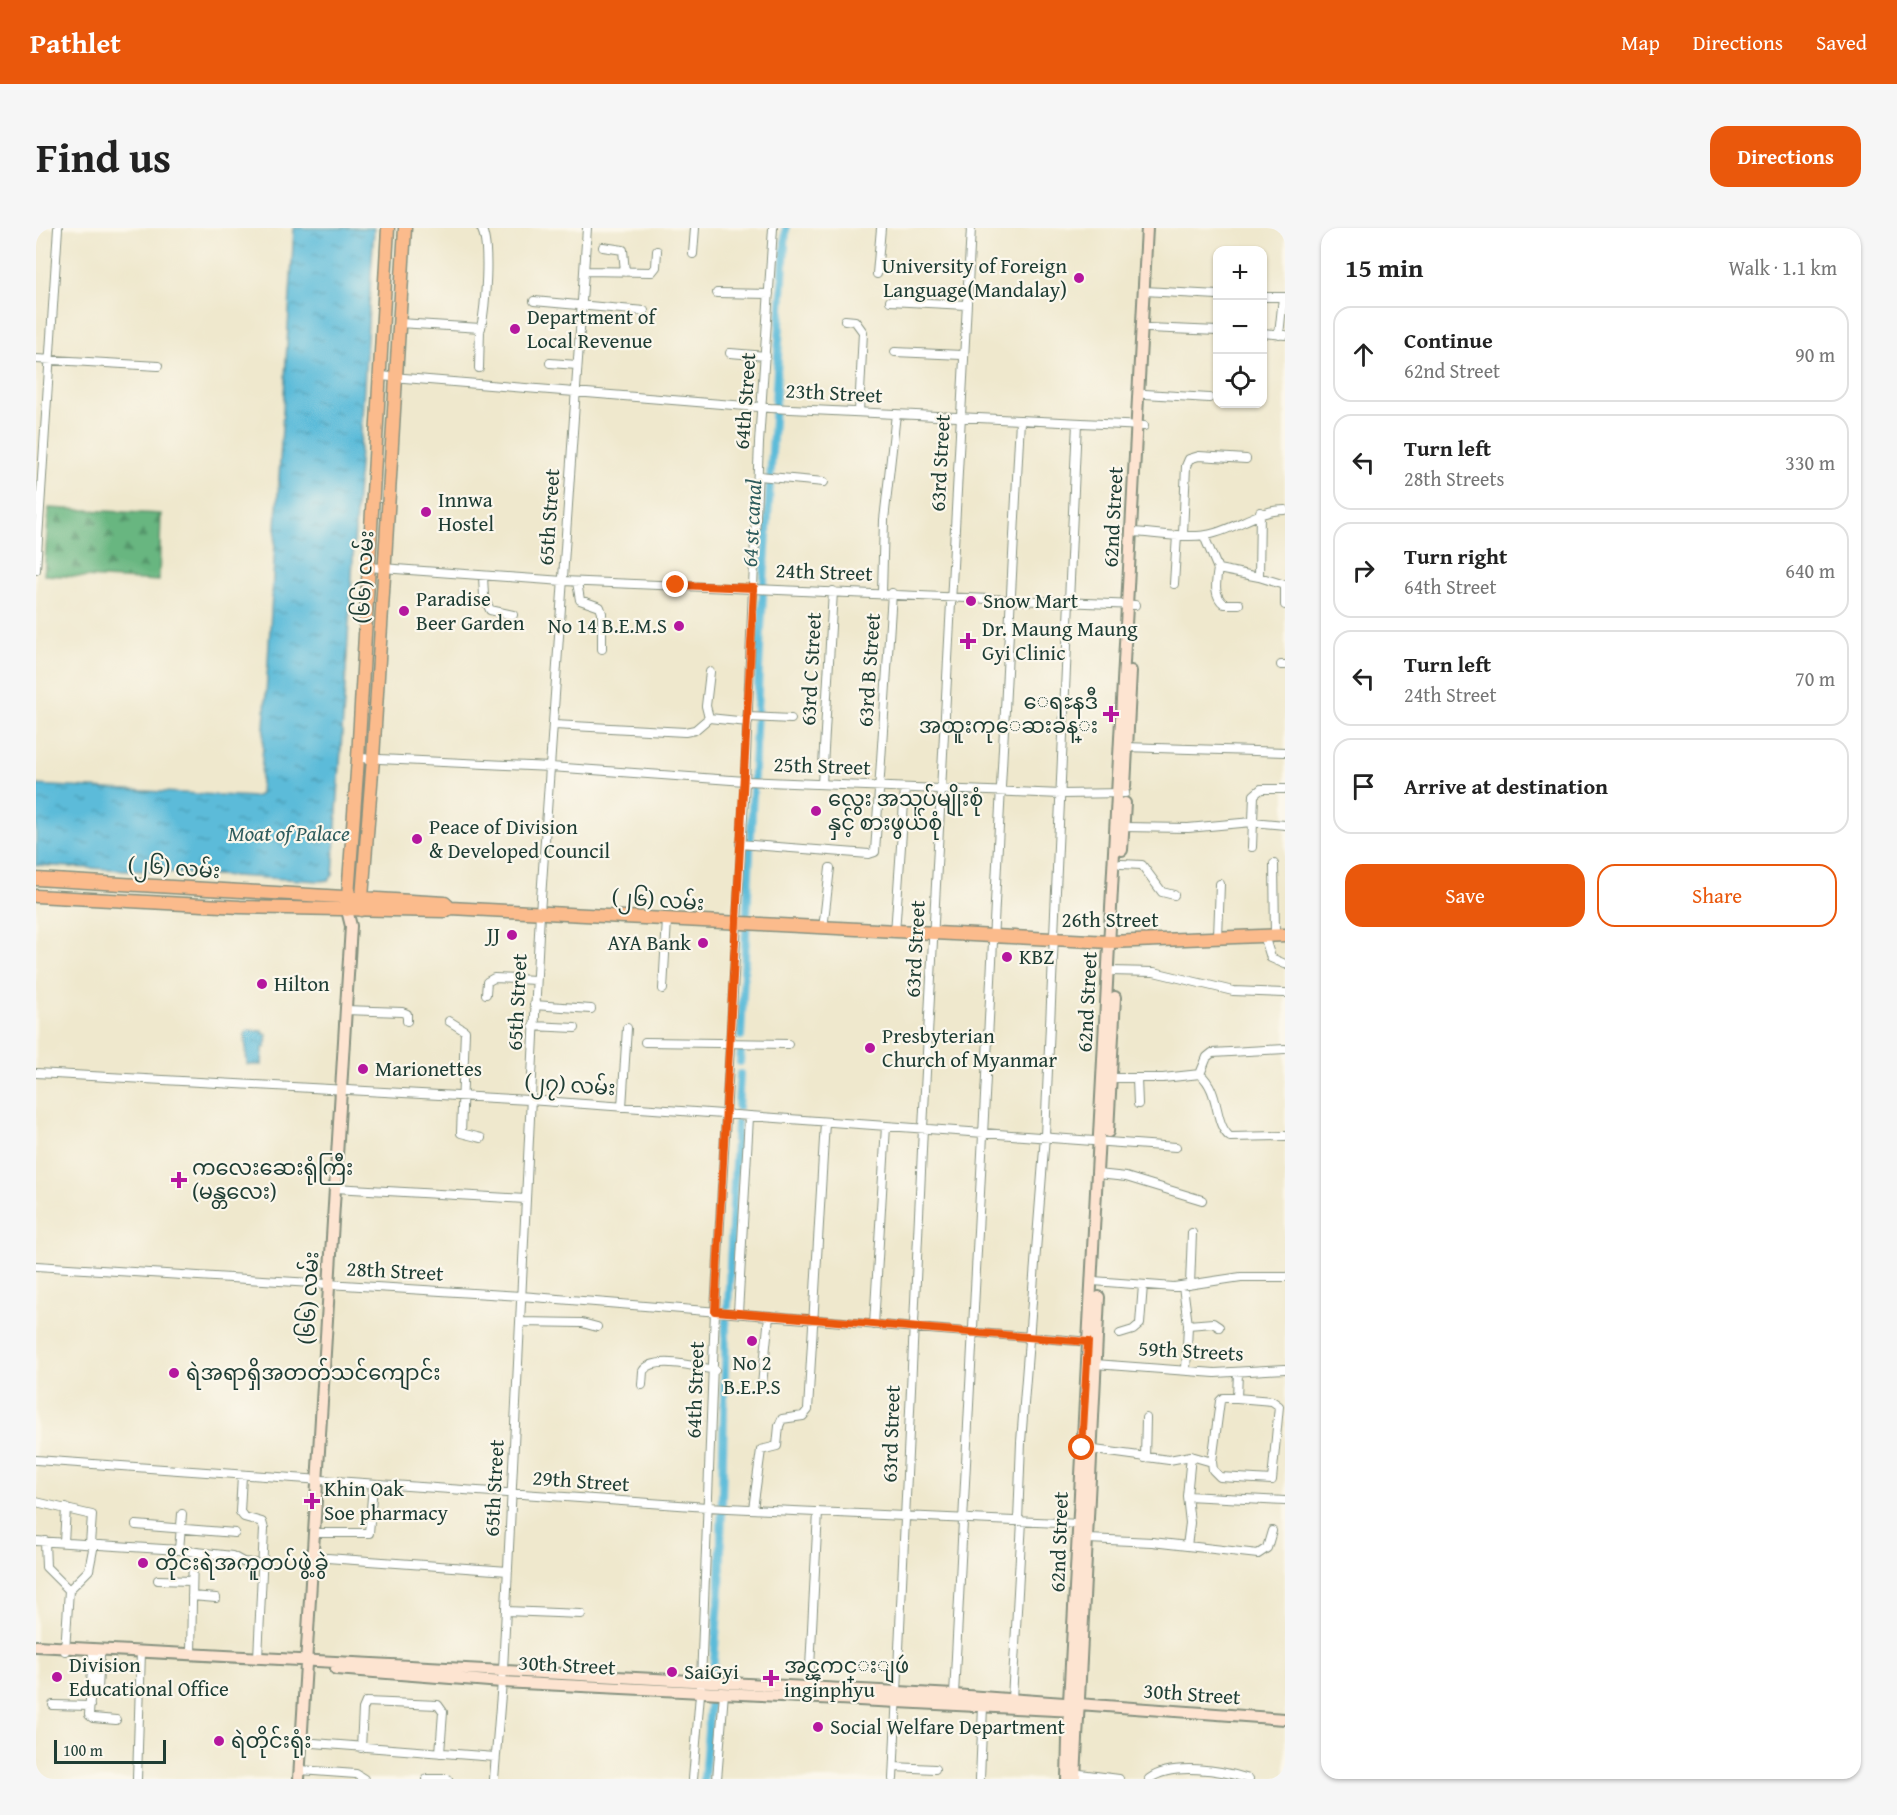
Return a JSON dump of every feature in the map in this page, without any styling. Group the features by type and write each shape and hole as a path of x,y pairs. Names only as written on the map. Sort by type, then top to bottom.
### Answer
{"main road":[{"name":"(၆၆) လမ်း","path":"299,1774 351,926 347,904 358,758 388,228"},
{"name":"(၆၆) လမ်း","path":"351,926 361,904 373,759 405,228"},
{"name":"62nd Street","path":"1141,426 1148,328 1147,228"},
{"name":"62nd Street","path":"1071,1776 1147,292 1154,228"},
{"name":"62nd Street","path":"1114,942 1124,827 1122,793"},
{"name":"(၂၆) လမ်း","path":"36,879 347,904"},
{"name":"(၂၆) လမ်း","path":"36,896 175,905 445,903 450,908 934,935"},
{"name":"26th Street","path":"934,935 1114,942 1275,935"},
{"name":"62nd Street","path":"1087,1449 1095,1364 1092,1342"},
{"name":"62nd Street","path":"1074,1707 1088,1539 1084,1524"},
{"name":"30th Street","path":"36,1648 409,1670 503,1670 710,1688 809,1687 983,1706 1096,1707 1285,1719"},
{"name":"30th Street","path":"65,1650 97,1655 191,1653 306,1664"},
{"name":"30th Street","path":"409,1670 502,1682 710,1688 899,1697 954,1695 1074,1707"}],"street":[{"path":"36,570 58,228"},
{"path":"479,368 485,276 484,237 481,228"},
{"name":"65th Street","path":"494,1779 503,1670 534,1005 587,228"},
{"path":"693,254 695,228"},
{"name":"64th Street","path":"717,1779 710,1688 707,1507 715,1371 727,1312 732,1116 729,1043 743,924 751,781 752,718 770,407 766,356 773,228"},
{"path":"877,274 881,228"},
{"name":"63rd Street","path":"893,1779 899,1697 923,1128 952,596 962,355 971,228"},
{"path":"603,247 623,250 625,272"},
{"path":"584,271 654,270 657,251"},
{"path":"1147,292 1213,295"},
{"path":"717,293 769,294"},
{"path":"1267,297 1284,297 1282,335 1267,333"},
{"path":"534,301 644,310"},
{"path":"890,301 966,305"},
{"path":"845,320 855,321 862,326 863,332 859,412"},
{"path":"399,323 480,329"},
{"path":"1148,328 1213,331"},
{"path":"895,352 962,355"},
{"path":"730,353 766,356"},
{"path":"36,359 158,366"},
{"path":"550,363 578,365"},
{"name":"23th Street","path":"380,376 770,407 1141,426"},
{"path":"1145,394 1209,398"},
{"name":"63rd B Street","path":"882,593 884,520 896,414"},
{"path":"954,1695 1020,420"},
{"path":"1012,1699 1021,1442 1045,1136 1077,423"},
{"path":"1174,584 1185,466 1189,459 1199,456 1246,459"},
{"path":"765,476 824,482"},
{"path":"1135,532 1204,536 1217,533 1260,512 1285,510"},
{"path":"1259,577 1260,512"},
{"path":"1204,536 1218,569 1216,590 1224,604 1239,604"},
{"name":"24th Street","path":"368,567 577,582 1131,604"},
{"path":"1218,569 1285,585 1285,597"},
{"path":"483,576 484,596 490,610 513,615"},
{"path":"577,582 580,600 600,608 602,613 602,649"},
{"name":"63rd C Street","path":"822,784 833,591"},
{"name":"63rd B Street","path":"747,845 874,853 892,593"},
{"path":"554,725 685,732 705,724 709,718 706,706 710,672"},
{"path":"709,718 791,719"},
{"path":"1124,747 1285,752"},
{"name":"25th Street","path":"358,758 942,790 1061,794 1122,793"},
{"path":"895,933 905,788"},
{"path":"1252,847 1252,798 1257,790 1285,789"},
{"path":"1124,827 1188,828 1252,822 1285,825"},
{"path":"1121,864 1142,866 1147,869 1162,891 1174,895"},
{"path":"1274,864 1275,935 1271,958 1285,964"},
{"path":"823,929 830,868"},
{"path":"1218,937 1220,884"},
{"path":"663,989 667,920"},
{"path":"1113,971 1154,972 1233,991 1285,993"},
{"path":"486,994 487,982 494,978 536,980"},
{"path":"534,1005 591,1009"},
{"path":"345,1010 402,1012 406,1014 407,1020"},
{"path":"449,1021 465,1031 461,1133 481,1138"},
{"path":"533,1026 575,1028"},
{"path":"622,1107 627,1028"},
{"path":"645,1042 788,1044"},
{"path":"1200,1074 1207,1057 1212,1053 1285,1049"},
{"name":"(၂၇) လမ်း","path":"36,1073 529,1100 1176,1147"},
{"path":"1107,1078 1200,1074"},
{"path":"1200,1074 1213,1090 1223,1126 1230,1137 1285,1136"},
{"path":"1137,1078 1138,1104"},
{"path":"727,1312 748,1117"},
{"path":"753,1509 761,1450 777,1446 782,1419 803,1416 808,1410 825,1122"},
{"path":"873,1325 886,1125"},
{"path":"1101,1174 1126,1177 1202,1200"},
{"path":"335,1188 525,1199"},
{"path":"1186,1371 1188,1325 1186,1286 1192,1233"},
{"name":"28th Street","path":"36,1266 521,1296 1092,1342"},
{"path":"1096,1281 1186,1286 1255,1276 1285,1277"},
{"path":"1120,1334 1133,1330 1140,1324 1143,1285"},
{"path":"762,1384 769,1316"},
{"path":"520,1322 582,1323 597,1327"},
{"path":"1188,1325 1213,1323 1219,1327"},
{"path":"642,1385 643,1371 650,1365 682,1364 715,1371"},
{"name":"59th Streets","path":"1095,1364 1186,1371 1238,1372 1285,1369"},
{"path":"1237,1398 1238,1372"},
{"path":"1223,1398 1272,1401 1279,1406 1274,1478 1269,1481 1220,1477 1213,1470 1212,1462 1220,1401 1223,1398"},
{"path":"1145,1458 1146,1418"},
{"path":"1087,1449 1169,1460 1191,1456 1212,1462"},
{"path":"1186,1546 1190,1523 1188,1496 1191,1456"},
{"name":"29th Street","path":"36,1460 721,1508 906,1514 1084,1524"},
{"path":"242,1475 240,1512 244,1517 262,1522 263,1564 258,1658"},
{"path":"314,1533 369,1533 373,1485"},
{"path":"1188,1496 1285,1501"},
{"path":"36,1502 92,1515 92,1544 88,1570 69,1590 65,1650"},
{"path":"64,1542 66,1508"},
{"path":"809,1687 818,1512"},
{"path":"179,1550 182,1514"},
{"path":"136,1525 235,1533"},
{"path":"1088,1539 1258,1554 1267,1548 1272,1531"},
{"path":"36,1541 179,1550 232,1556 243,1562 263,1564"},
{"path":"45,1541 46,1567 69,1590"},
{"path":"191,1653 193,1552"},
{"path":"313,1557 508,1571"},
{"path":"158,1580 192,1581"},
{"path":"192,1596 216,1598"},
{"path":"506,1611 581,1614"},
{"path":"137,1779 141,1654"},
{"path":"97,1655 98,1688"},
{"path":"97,1655 90,1706 91,1718 116,1720"},
{"path":"693,1779 710,1688"},
{"path":"361,1748 363,1709 366,1702 438,1705 443,1709 441,1753"},
{"path":"53,1705 90,1706"},
{"path":"980,1779 983,1706"},
{"path":"301,1742 495,1757"},
{"path":"894,1767 935,1769"},
{"path":"1149,1779 1161,1771 1173,1768 1230,1774 1249,1779"},
{"path":"299,1774 356,1774 364,1779"},
{"path":"1071,1776 1119,1779"},
{"path":"427,1779 448,1779"}],"green space":[{"path":"49,508 161,514 159,581 44,575"}],"water":[{"name":"Moat of Palace","path":"294,228 374,228 333,875 329,880 320,881 36,865 36,785 255,797 260,794"},
{"path":"248,1030 263,1031 263,1034 267,1034 262,1065 247,1065 245,1034"}],"waterway":[{"name":"64 st canal","path":"741,1036 761,628 786,228"},
{"path":"740,1062 741,1051"},
{"path":"738,1107 740,1074"},
{"path":"728,1306 737,1123"},
{"path":"704,1779 720,1588 726,1321"}],"place":[{"name":"University of Foreign Language(Mandalay)","path":"1079,278"},
{"name":"Department of Local Revenue","path":"515,329"},
{"name":"Innwa Hostel","path":"426,512"},
{"name":"Snow Mart","path":"971,601"},
{"name":"Paradise Beer Garden","path":"404,611"},
{"name":"No 14 B.E.M.S","path":"679,626"},
{"name":"Dr. Maung Maung Gyi Clinic","path":"968,641"},
{"name":"ေရႊနဒီ အထူးကုေဆးခန္း","path":"1111,714"},
{"name":"လွေး အသုပ်မျိုးစုံ နှင့် စားဖွယ်စုံ","path":"816,811"},
{"name":"Peace of Division & Developed Council","path":"417,839"},
{"name":"JJ","path":"512,935"},
{"name":"AYA Bank","path":"703,943"},
{"name":"KBZ","path":"1007,957"},
{"name":"Hilton","path":"262,984"},
{"name":"Presbyterian Church of Myanmar","path":"870,1048"},
{"name":"Marionettes","path":"363,1069"},
{"name":"ကလေးဆေးရုံကြီး (မန္တလေး)","path":"179,1180"},
{"name":"No 2 B.E.P.S","path":"752,1341"},
{"name":"ရဲအရာရှိအတတ်သင်ကျောင်း","path":"174,1373"},
{"name":"Khin Oak Soe pharmacy","path":"312,1501"},
{"name":"တိုင်းရဲအကူတပ်ဖွဲ့ခွဲ","path":"143,1563"},
{"name":"SaiGyi","path":"672,1672"},
{"name":"Division Educational Office","path":"57,1677"},
{"name":"အင္ၾကင္းျဖဴ inginphyu","path":"771,1678"},
{"name":"Social Welfare Department","path":"818,1727"},
{"name":"ရဲတိုင်းရုံး","path":"219,1741"}],"route":[{"path":"676,585 754,588 715,1311 1088,1342 1082,1448"}]}
